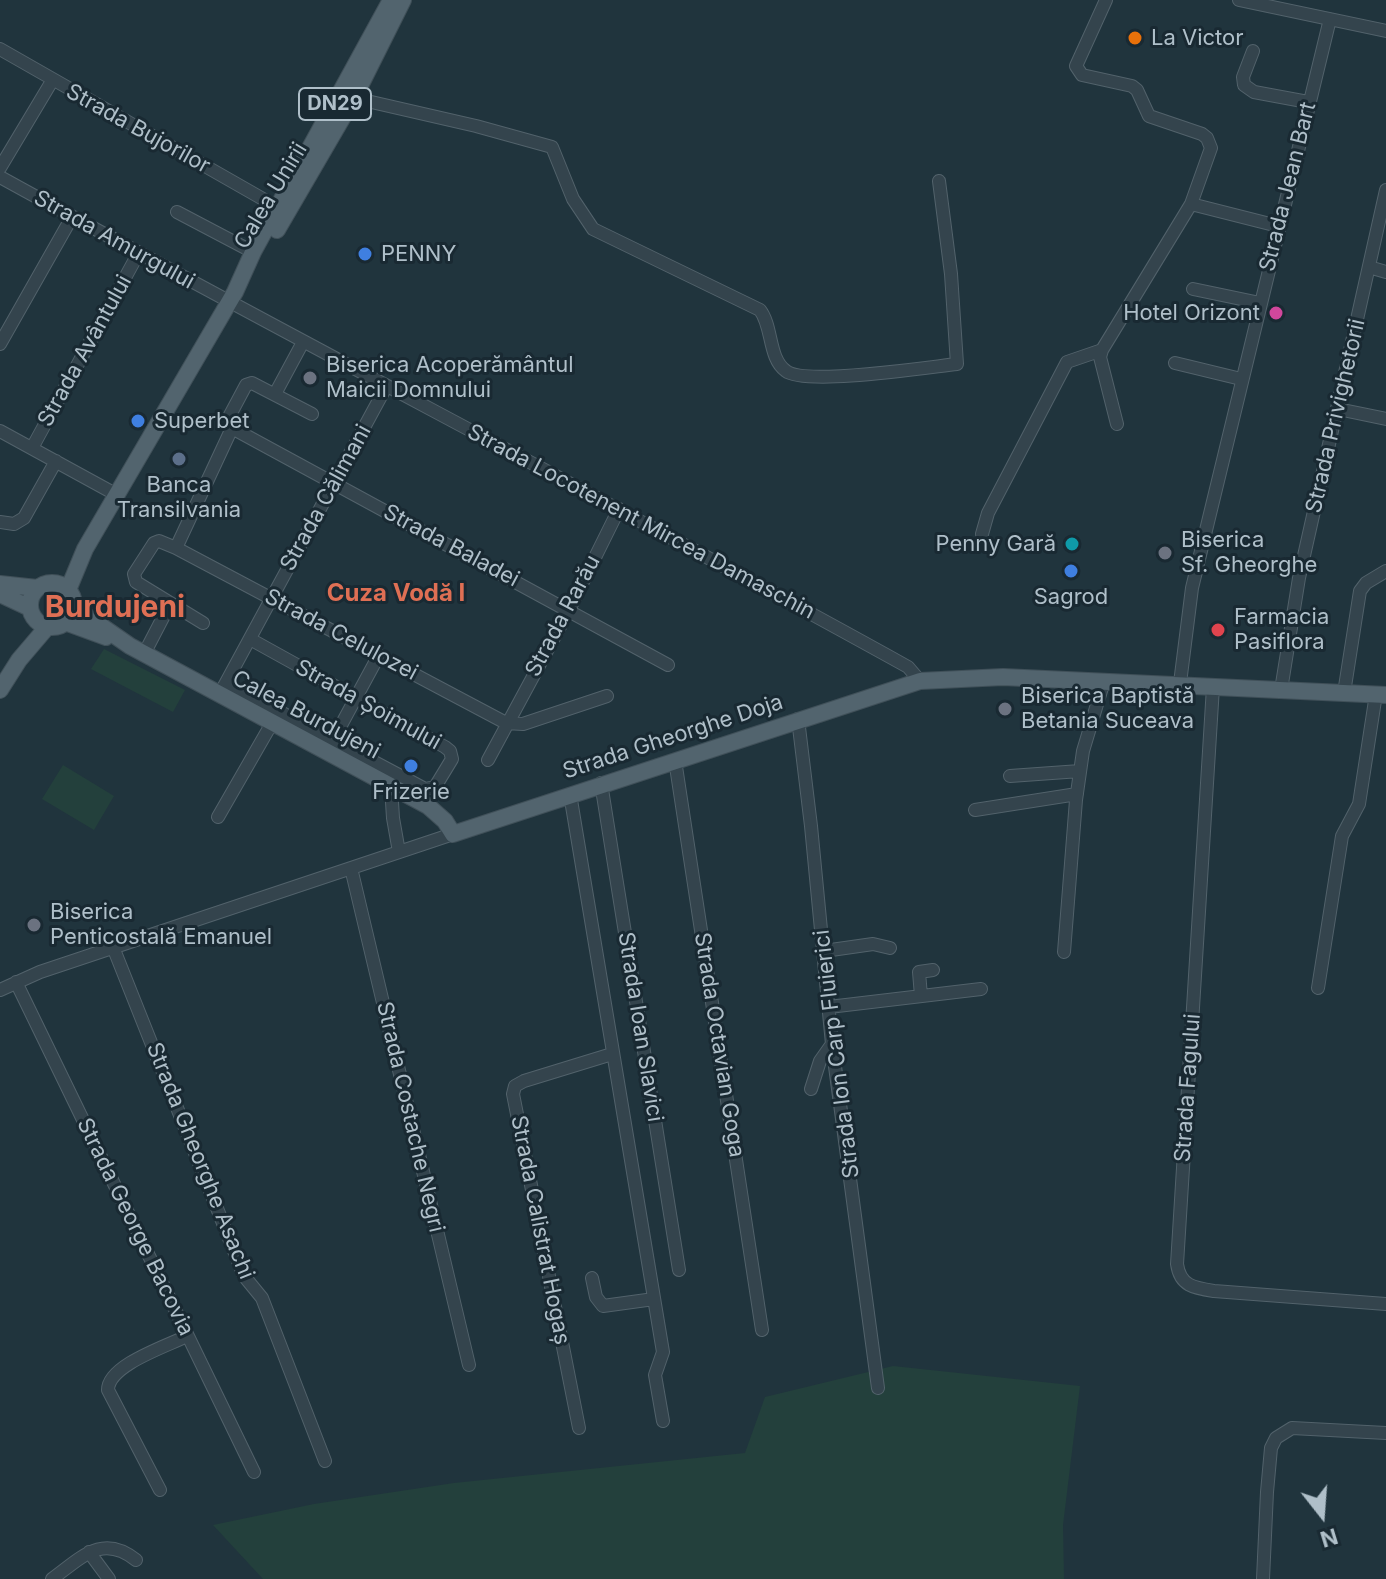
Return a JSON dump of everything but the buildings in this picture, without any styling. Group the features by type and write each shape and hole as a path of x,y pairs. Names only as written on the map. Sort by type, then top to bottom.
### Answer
{"main road":[{"name":"Calea Unirii","path":"240,285 277,207 349,93 391,0"},
{"name":"Calea Unirii","path":"66,593 85,549 229,303 258,262 403,0"},
{"path":"0,584 66,593"},
{"path":"0,690 19,660 37,618 30,600 37,588"},
{"name":"DN29","path":"65,622 70,617 66,593"},
{"name":"Calea Burdujeni","path":"66,593 81,612 137,650"},
{"path":"0,594 37,618 65,622"},
{"name":"Calea Burdujeni","path":"65,622 223,688 272,723 438,814 453,834"},
{"name":"Strada Gheorghe Doja","path":"453,834 920,681 990,676 1381,695"}],"street":[{"path":"1106,0 1076,66 1082,75 1132,86 1153,118 1192,130 1207,138 1211,148 1191,204 1102,350 1100,357 1117,424"},
{"path":"1239,0 1386,31"},
{"name":"Strada Jean Bart","path":"1180,683 1192,588 1330,19"},
{"name":"Strada Bujorilor","path":"0,49 277,207"},
{"path":"1253,51 1243,77 1244,85 1254,92 1308,102"},
{"path":"0,168 52,81"},
{"path":"349,93 552,147 573,199 593,229 760,310 768,321 775,355 785,371 796,375 840,376 957,364 952,287 939,181"},
{"name":"Strada Amurgului","path":"0,177 229,303"},
{"name":"Strada Privighetorii","path":"1281,690 1299,578 1386,190"},
{"path":"1191,204 1278,226"},
{"path":"177,212 253,252"},
{"path":"0,344 72,217"},
{"name":"Strada Avântului","path":"32,448 138,254"},
{"path":"1369,267 1386,272"},
{"path":"1193,289 1260,303"},
{"name":"Strada Locotenent Mircea Damaschin","path":"229,303 619,509 908,667 920,681"},
{"path":"275,394 303,342"},
{"path":"982,534 988,513 1067,362 1102,350"},
{"path":"1175,363 1241,379"},
{"path":"203,623 136,582 134,574 154,543 159,541 176,548 232,428 230,415 248,383 312,414"},
{"name":"Strada Călimani","path":"223,688 386,387"},
{"path":"1338,409 1386,419"},
{"name":"Strada Baladei","path":"232,428 668,665"},
{"path":"0,431 117,495"},
{"path":"0,522 14,524 24,518 56,461"},
{"name":"Strada Rarău","path":"488,760 569,610 619,509"},
{"name":"Strada Celulozei","path":"176,548 506,723"},
{"path":"1344,693 1360,591 1366,583 1386,571"},
{"path":"137,650 170,604"},
{"name":"Strada Șoimului","path":"250,639 450,751 452,759 435,787 425,789 333,740"},
{"path":"223,688 333,740 379,655"},
{"path":"1064,952 1080,771 1104,681"},
{"name":"Strada Fagului","path":"1213,687 1177,1264 1179,1276 1186,1284 1198,1289 1386,1304"},
{"path":"1318,988 1342,836 1359,804 1381,695"},
{"path":"506,723 523,724 607,696"},
{"name":"Strada Ion Carp Fluierici","path":"798,719 832,1044 878,1388"},
{"path":"218,817 272,723"},
{"name":"Strada Octavian Goga","path":"675,760 762,1330"},
{"path":"1010,776 1080,771"},
{"name":"Strada Ioan Slavici","path":"601,783 679,1270"},
{"path":"391,786 390,800 399,852"},
{"path":"570,794 663,1352 655,1375 663,1421"},
{"path":"975,810 1077,794"},
{"name":"Strada Gheorghe Doja","path":"0,990 113,947 453,834"},
{"name":"Strada Costache Negri","path":"351,868 469,1365"},
{"path":"824,951 873,944 890,948"},
{"name":"Strada Gheorghe Asachi","path":"113,947 244,1276 262,1298 325,1461"},
{"path":"921,996 919,972 933,970"},
{"name":"Strada George Bacovia","path":"16,982 254,1472"},
{"path":"829,1007 981,989"},
{"path":"811,1089 820,1061 832,1044"},
{"name":"Strada Calistrat Hogaș","path":"579,1428 513,1094 515,1086 524,1081 612,1054"},
{"path":"592,1278 596,1297 603,1306 654,1299"},
{"path":"160,1490 108,1390 108,1383 119,1369 187,1336"},
{"path":"1263,1579 1271,1448 1276,1438 1292,1428 1386,1433"},
{"path":"52,1579 67,1574 89,1552 115,1548 136,1560"},
{"path":"89,1552 109,1579"}],"green space":[{"path":"104,649 185,690 173,712 91,669"},
{"path":"63,765 114,796 94,830 42,799"},
{"path":"893,1366 1080,1386 1063,1525 1064,1579 263,1579 213,1525 314,1504 454,1483 745,1453 765,1397"}],"place":[{"name":"La Victor","path":"1135,38"},
{"name":"PENNY","path":"365,254"},
{"name":"Hotel Orizont","path":"1276,313"},
{"name":"Biserica Acoperământul Maicii Domnului","path":"310,378"},
{"name":"Superbet","path":"138,421"},
{"name":"Banca Transilvania","path":"179,459"},
{"name":"Penny Gară","path":"1072,544"},
{"name":"Biserica Sf. Gheorghe","path":"1165,553"},
{"name":"Sagrod","path":"1071,571"},
{"name":"Farmacia Pasiflora","path":"1218,630"},
{"name":"Biserica Baptistă Betania Suceava","path":"1005,709"},
{"name":"Frizerie","path":"411,766"},
{"name":"Biserica Penticostală Emanuel","path":"34,925"}],"district":[{"name":"Cuza Vodă I","path":"396,594"},
{"name":"Burdujeni","path":"115,608"}]}
